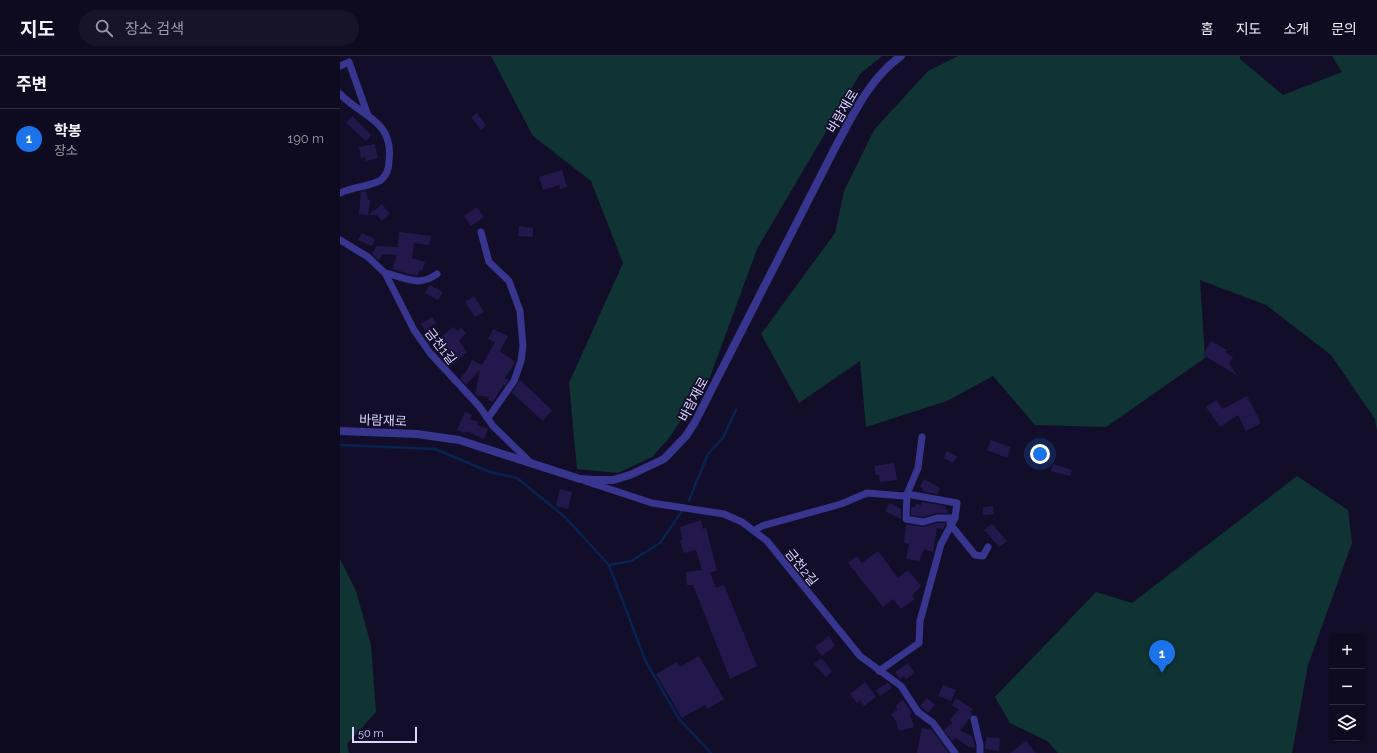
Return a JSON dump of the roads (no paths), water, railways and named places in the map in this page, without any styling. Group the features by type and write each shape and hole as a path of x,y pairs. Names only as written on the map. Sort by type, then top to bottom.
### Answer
{"street":[{"name":"바람재로","path":"340,431 417,434 459,440 580,479 612,480 630,475 664,459 686,436 695,422 836,144 859,104 876,80 901,56"},
{"path":"340,66 348,62 367,113"},
{"path":"340,94 349,104 367,113 382,126 387,136 390,151 388,171 380,181 357,186 340,193"},
{"path":"481,232 489,262 504,275 512,289 520,311 523,346 521,361 514,381 488,418"},
{"name":"금천1길","path":"340,240 368,257 384,273 414,330 430,353 479,406 493,426 531,464"},
{"path":"384,273 413,281 429,280 437,274"},
{"path":"922,437 918,468 907,494 906,519 923,522 937,518 955,518"},
{"name":"금천2길","path":"580,479 652,503 724,514 755,530 767,542 855,650 879,671 901,686 918,712 933,723 955,753"},
{"path":"755,530 762,526 841,504 867,492 904,496 907,494 958,503 955,518 950,524 941,544 920,621 919,643 879,671"},
{"path":"950,524 974,555 983,556 988,547"},
{"path":"974,719 980,745 980,753"}],"waterway":[{"path":"689,500 708,454 723,438 736,410"},
{"path":"340,445 435,449 490,472 517,478 565,517 609,565 646,662 679,719 711,753"},
{"path":"609,565 631,561 660,543 682,511"}],"place":[{"name":"학봉","path":"1162,673"}]}
